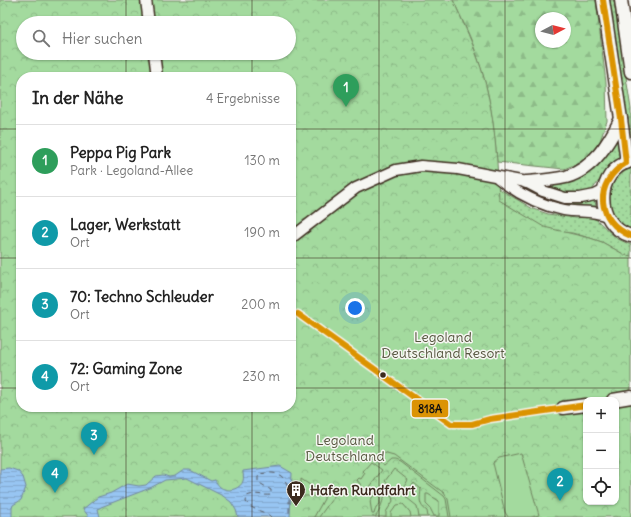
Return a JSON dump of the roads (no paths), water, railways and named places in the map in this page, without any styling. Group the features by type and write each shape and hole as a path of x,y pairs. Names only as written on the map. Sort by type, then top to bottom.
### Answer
{"street":[{"path":"146,0 148,16"},
{"path":"603,0 628,162 616,169 608,179 604,190 603,203 607,216 614,226 625,234 631,236"},
{"path":"621,0 631,70"},
{"path":"155,60 156,72"},
{"path":"526,182 567,176 589,165 613,135 621,119"},
{"path":"296,234 356,188 396,170 421,166 442,167 526,182 543,191 565,198 587,197 604,190"},
{"path":"495,176 515,191 541,204 566,210 597,211 607,216"},
{"path":"296,227 310,224"},
{"path":"619,399 631,397"},
{"path":"563,408 583,405"}],"water":[{"path":"280,466 292,473 290,517 238,517 231,502 223,496 187,478 165,480 150,488 101,507 98,509 100,517 89,517 83,509 98,497 111,493 127,484 139,486 146,485 156,476 175,476 184,470 190,470 211,481 215,480 221,488 229,490 240,486 243,481 243,471"},
{"path":"9,468 18,471 23,477 26,487 21,500 13,505 12,517 0,517 0,469"}],"place":[{"name":"Peppa Pig Park","path":"346,107"},
{"name":"70: Techno Schleuder","path":"94,455"},
{"name":"72: Gaming Zone","path":"55,493"},
{"name":"Lager, Werkstatt","path":"560,501"},
{"name":"Hafen Rundfahrt","path":"296,507"}],"park label":[{"name":"Legoland Deutschland Resort","path":"443,346"},
{"name":"Legoland Deutschland","path":"345,448"}]}
